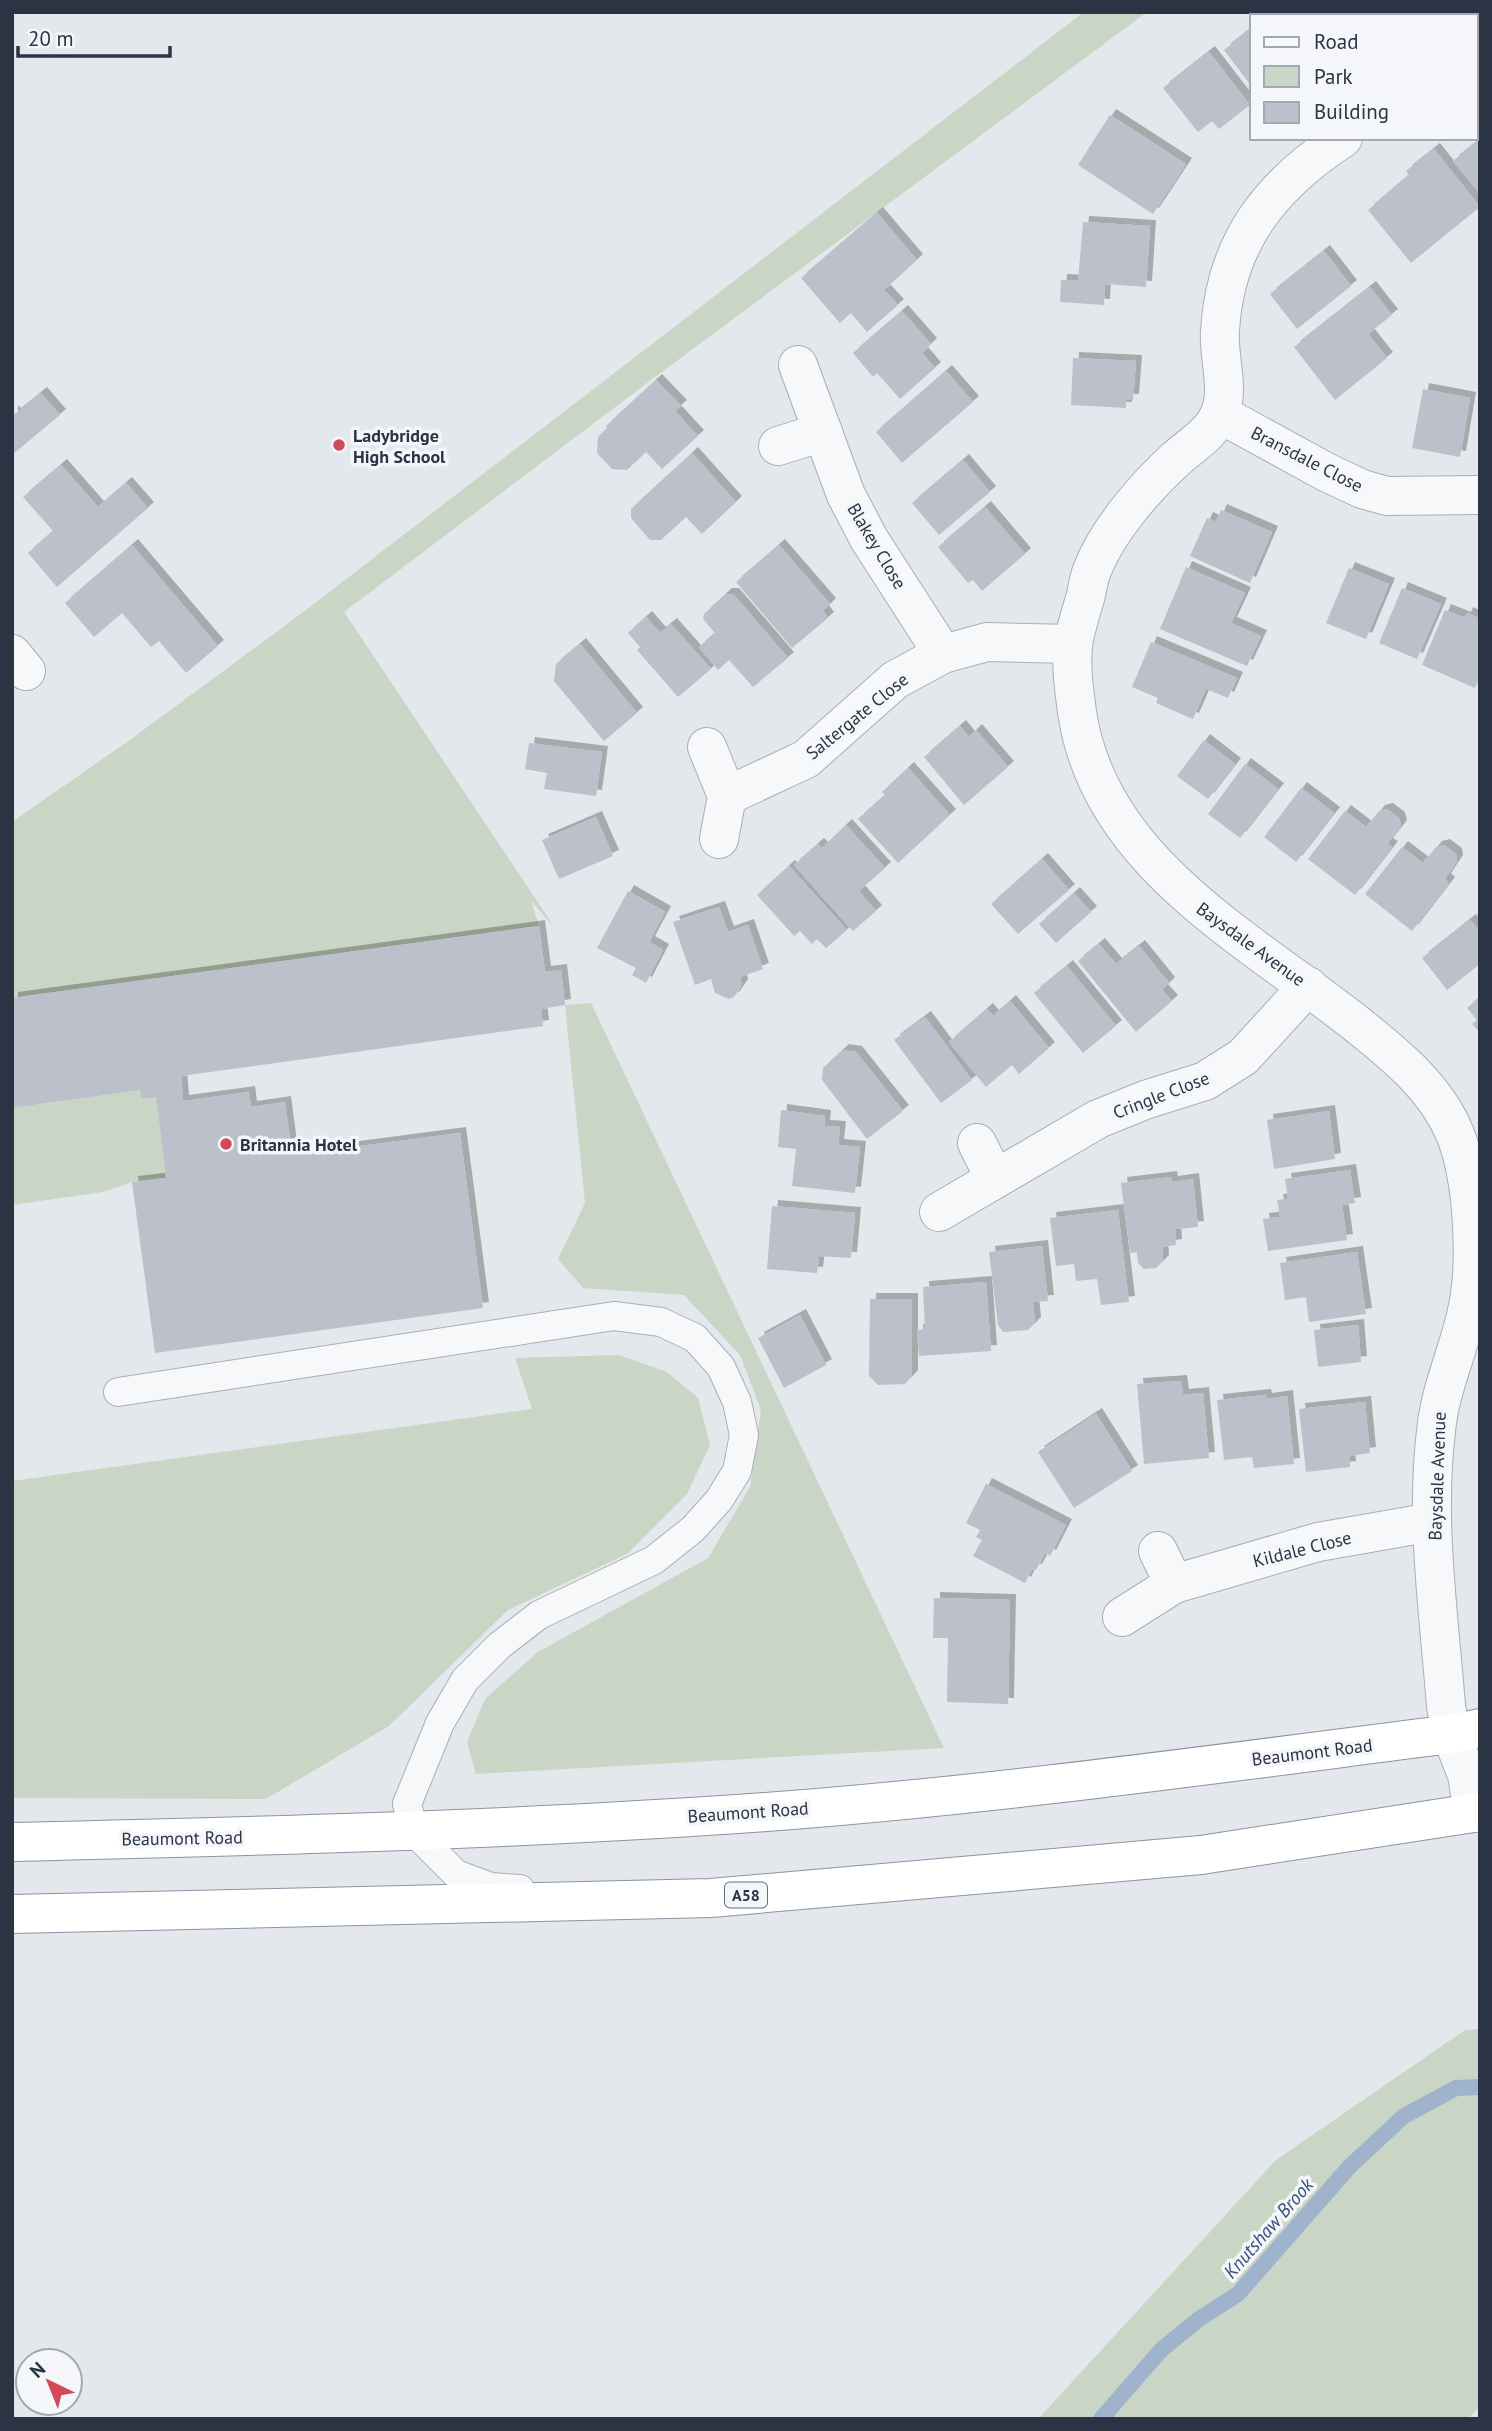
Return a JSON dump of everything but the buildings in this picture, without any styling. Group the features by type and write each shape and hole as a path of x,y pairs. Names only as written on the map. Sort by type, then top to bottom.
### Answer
{"highway":[{"name":"Beaumont Road","path":"12,1842 540,1827 768,1812 998,1791 1465,1731"},
{"name":"A58","path":"12,1914 711,1898 1201,1855 1477,1812"}],"street":[{"path":"1220,414 1223,395 1219,334 1226,283 1247,231 1280,188 1340,140"},
{"name":"Blakey Close","path":"798,365 846,495 869,539 943,654"},
{"name":"Bransdale Close","path":"1220,414 1362,489 1387,496 1480,495"},
{"name":"Baysdale Avenue","path":"1220,414 1208,432 1175,459 1127,510 1093,567 1073,644 1074,688 1079,725 1088,760 1102,792 1143,850 1198,907 1308,986 1405,1063 1434,1098 1455,1132 1474,1182 1469,1304 1441,1395 1435,1433 1432,1522 1446,1706 1465,1731 1477,1812"},
{"path":"778,446 823,432"},
{"name":"Saltergate Close","path":"727,796 806,759 895,680 943,654 987,642 1073,644"},
{"path":"707,747 727,796 719,839"},
{"name":"Cringle Close","path":"939,1212 1098,1119 1145,1100 1205,1081 1243,1057 1308,986"},
{"path":"976,1143 995,1179"},
{"name":"Kildale Close","path":"1122,1616 1166,1567 1432,1522"}],"lane":[{"path":"118,1392 614,1316 661,1322 695,1338 721,1367 737,1402 744,1435 737,1471 719,1500 693,1529 654,1560 539,1615 500,1645 465,1680 440,1723 407,1804 414,1832 456,1874 491,1887 711,1898"}],"green space":[{"path":"1084,12 1147,12 344,612 555,928 531,901 539,926 12,998 12,822 127,742 302,613"},
{"path":"591,1003 944,1748 476,1774 467,1742 485,1699 538,1652 708,1558 750,1487 761,1410 740,1355 684,1295 583,1288 558,1259 585,1203 565,1005"},
{"path":"140,1090 141,1099 156,1097 166,1178 132,1182 103,1192 12,1205 12,1108"},
{"path":"619,1355 667,1372 698,1398 710,1445 687,1494 627,1554 508,1610 389,1726 266,1799 12,1798 12,1481 532,1409 515,1358"},
{"path":"1480,2029 1480,2407 1467,2419 1038,2419 1276,2160 1465,2030"}],"waterway":[{"name":"Knutshaw Brook","path":"1101,2419 1161,2350 1199,2319 1238,2294 1350,2166 1404,2116 1456,2088 1480,2087"}],"place":[{"name":"Ladybridge High School","path":"339,445"},
{"name":"Britannia Hotel","path":"226,1144"}]}
